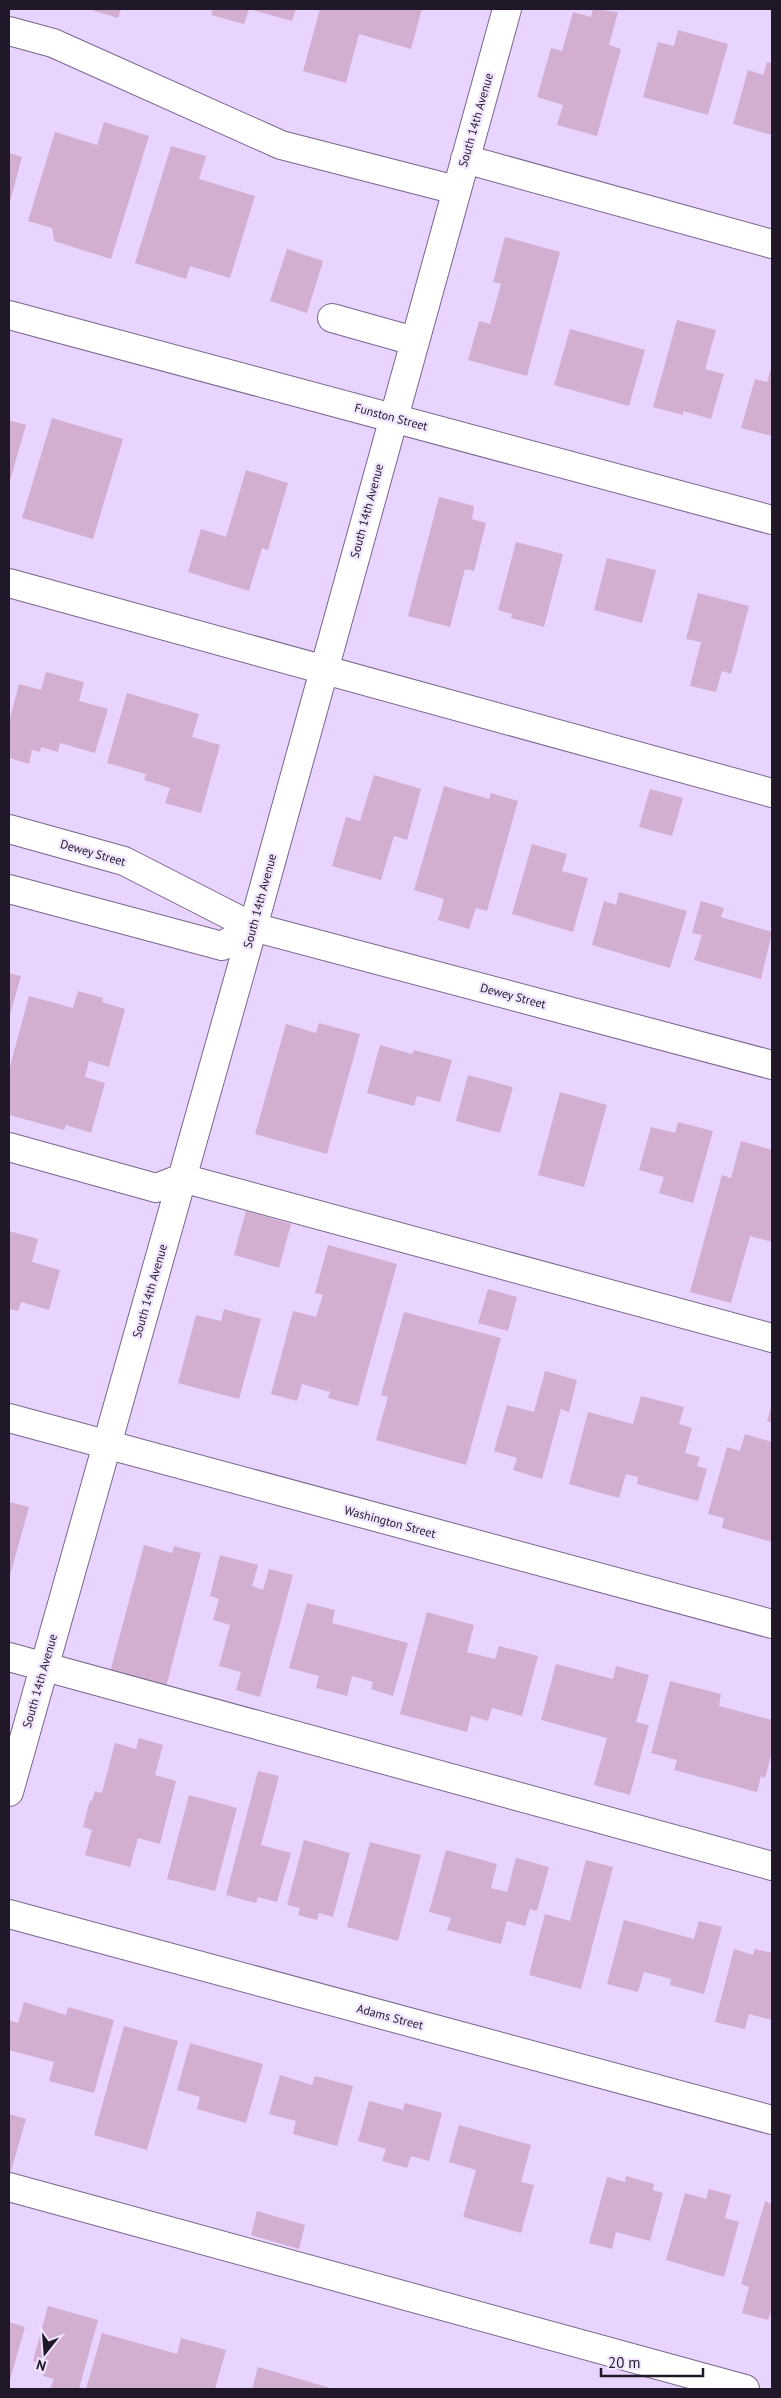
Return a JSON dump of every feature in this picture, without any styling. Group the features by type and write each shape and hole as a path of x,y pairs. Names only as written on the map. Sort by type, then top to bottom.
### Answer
{"street":[{"name":"South 14th Avenue","path":"9,1792 253,927 507,9"},
{"path":"9,31 53,43 281,145 456,190"},
{"path":"465,159 772,244"},
{"name":"Funston Street","path":"9,315 772,520"},
{"path":"332,318 414,341"},
{"path":"9,583 772,793"},
{"name":"Dewey Street","path":"9,829 124,861 253,927 772,1065"},
{"path":"9,889 222,946 253,927"},
{"path":"9,1147 156,1188 182,1178 772,1338"},
{"name":"Washington Street","path":"9,1418 106,1446 772,1624"},
{"path":"9,1657 772,1866"},
{"name":"Adams Street","path":"9,1914 772,2120"},
{"path":"9,2187 745,2389"}],"building":[{"path":"88,9 121,9 118,18"},
{"path":"213,9 249,9 244,24 211,15"},
{"path":"249,9 296,9 292,21"},
{"path":"320,9 422,9 411,49 359,34 346,83 303,71"},
{"path":"593,9 618,12 609,45 621,49 597,136 557,125 563,105 537,97 551,48 562,51 573,12 591,17"},
{"path":"678,30 728,44 708,115 643,97 658,42 674,46"},
{"path":"767,62 772,63 772,135 733,124 748,70 763,75"},
{"path":"104,122 149,136 111,259 54,241 52,228 28,221 55,132 97,145"},
{"path":"171,146 206,156 199,179 255,196 230,278 190,266 186,279 135,263"},
{"path":"9,153 22,157 9,205"},
{"path":"505,237 560,252 527,376 468,360 479,321 490,324 501,284 493,282"},
{"path":"287,249 323,261 307,313 270,301"},
{"path":"677,320 716,330 705,369 724,374 711,419 683,411 683,415 653,407"},
{"path":"570,329 645,350 629,406 554,385"},
{"path":"772,365 772,436 741,428 755,379 767,382"},
{"path":"52,418 123,439 93,539 22,518"},
{"path":"9,420 26,425 9,484"},
{"path":"246,470 288,483 268,550 262,548 249,591 188,572 201,529 226,537"},
{"path":"439,497 474,506 472,519 486,523 474,571 465,569 450,627 408,616"},
{"path":"516,542 563,554 544,627 511,618 512,614 498,610"},
{"path":"607,558 656,570 642,623 594,610"},
{"path":"698,593 749,606 731,674 722,671 716,692 690,686 701,642 686,639"},
{"path":"46,672 84,682 79,701 108,709 95,753 60,743 58,752 41,747 40,752 32,750 29,764 9,758 9,722 19,684 41,690"},
{"path":"127,693 199,714 192,737 220,745 201,813 165,803 170,788 144,780 146,774 107,763"},
{"path":"374,775 421,789 407,840 394,836 381,880 332,866 346,817 360,821"},
{"path":"444,786 489,799 491,793 518,801 487,911 476,908 469,929 438,920 444,899 414,890"},
{"path":"650,789 683,798 672,836 639,827"},
{"path":"532,844 567,854 562,871 588,878 573,932 512,914"},
{"path":"619,892 687,911 670,968 592,945 604,901 616,905"},
{"path":"701,901 724,908 721,917 772,932 761,979 694,960 702,935 692,933"},
{"path":"9,973 21,976 9,1018"},
{"path":"78,991 103,998 102,1002 125,1009 109,1067 89,1061 85,1077 105,1083 91,1133 66,1125 64,1130 9,1115 9,1070 29,996 73,1008"},
{"path":"319,1023 360,1034 327,1154 255,1134 286,1024 316,1033"},
{"path":"380,1045 412,1054 414,1050 452,1060 440,1102 417,1096 414,1106 367,1093"},
{"path":"468,1075 513,1087 500,1133 456,1121"},
{"path":"560,1092 607,1105 584,1187 538,1175"},
{"path":"678,1122 713,1131 693,1203 659,1193 664,1177 639,1170 651,1127 675,1133"},
{"path":"741,1141 772,1150 772,1242 750,1236 731,1303 690,1292 722,1175 731,1178"},
{"path":"246,1211 291,1224 279,1268 234,1255"},
{"path":"9,1231 38,1239 32,1262 60,1270 49,1310 21,1302 18,1311 9,1309"},
{"path":"328,1245 397,1264 358,1406 328,1398 330,1392 302,1384 297,1401 271,1394 293,1311 316,1317 323,1295 315,1293"},
{"path":"488,1289 517,1297 508,1331 478,1323"},
{"path":"224,1309 261,1319 239,1399 178,1383 196,1315 221,1321"},
{"path":"404,1312 501,1338 466,1465 376,1440 388,1397 381,1395"},
{"path":"545,1371 577,1380 569,1412 561,1409 542,1479 513,1470 517,1458 494,1451 507,1405 534,1412"},
{"path":"641,1396 684,1407 679,1424 692,1428 685,1453 700,1457 697,1466 707,1469 698,1501 637,1484 638,1477 626,1474 619,1498 569,1484 588,1412 633,1424"},
{"path":"772,1404 772,1423 767,1421"},
{"path":"745,1434 772,1442 772,1542 722,1528 724,1518 708,1514 727,1447 740,1451"},
{"path":"9,1502 29,1507 9,1579"},
{"path":"144,1545 172,1553 174,1546 201,1553 166,1687 110,1672"},
{"path":"220,1555 258,1565 252,1586 263,1590 269,1569 293,1575 260,1697 236,1690 241,1672 219,1666 230,1625 213,1620 219,1599 210,1596"},
{"path":"307,1603 335,1610 332,1623 408,1643 393,1696 371,1689 373,1682 352,1676 347,1696 316,1688 319,1676 289,1668"},
{"path":"427,1612 474,1625 467,1652 495,1659 499,1646 538,1656 522,1716 492,1708 488,1721 471,1716 467,1732 400,1714"},
{"path":"556,1664 613,1679 616,1666 649,1675 636,1722 649,1725 630,1795 594,1785 607,1738 541,1720"},
{"path":"670,1681 721,1694 719,1706 772,1720 772,1752 765,1778 761,1776 757,1792 674,1770 677,1760 651,1753"},
{"path":"139,1738 163,1745 155,1775 176,1781 160,1844 138,1838 130,1867 85,1855 92,1830 83,1827 90,1800 92,1801 95,1791 102,1793 115,1743 136,1749"},
{"path":"258,1771 279,1776 261,1845 291,1853 277,1902 258,1897 256,1903 226,1895"},
{"path":"189,1795 237,1808 215,1891 167,1879"},
{"path":"304,1840 350,1853 333,1917 319,1913 317,1920 298,1915 300,1908 287,1905"},
{"path":"370,1842 421,1855 398,1941 347,1927"},
{"path":"446,1850 497,1864 491,1888 507,1892 516,1858 549,1867 537,1911 530,1909 525,1926 507,1921 501,1944 447,1930 451,1918 429,1912"},
{"path":"586,1860 613,1867 581,1989 529,1975 545,1914 570,1921"},
{"path":"624,1920 694,1939 699,1921 722,1927 704,1994 670,1985 671,1979 644,1972 638,1992 607,1984"},
{"path":"734,1949 753,1955 755,1949 772,1953 772,2020 749,2014 745,2029 715,2022"},
{"path":"24,2002 66,2015 68,2007 114,2020 94,2093 49,2081 54,2062 9,2050 9,2020 18,2023"},
{"path":"124,2026 178,2041 147,2150 94,2135"},
{"path":"190,2043 263,2064 246,2123 197,2109 200,2097 177,2090"},
{"path":"280,2075 312,2085 315,2076 353,2086 337,2146 293,2134 296,2121 269,2114"},
{"path":"369,2101 403,2110 405,2103 442,2113 429,2161 411,2156 407,2168 382,2161 386,2149 358,2141"},
{"path":"9,2114 26,2119 9,2178"},
{"path":"459,2125 531,2145 521,2182 534,2185 521,2233 463,2217 476,2170 449,2162"},
{"path":"626,2176 654,2184 653,2190 663,2193 650,2241 616,2232 612,2249 589,2243 607,2177 625,2182"},
{"path":"709,2189 731,2195 725,2218 739,2222 724,2277 666,2260 685,2193 706,2199"},
{"path":"765,2201 772,2204 772,2309 768,2320 742,2313 749,2287 741,2284"},
{"path":"257,2211 305,2225 299,2249 251,2235"},
{"path":"48,2306 98,2320 79,2389 50,2389 54,2379 43,2376 46,2365 33,2361"},
{"path":"9,2322 25,2327 10,2380 9,2379"},
{"path":"102,2333 177,2354 181,2338 226,2350 215,2389 86,2389"},
{"path":"258,2367 334,2389 252,2389"}]}
